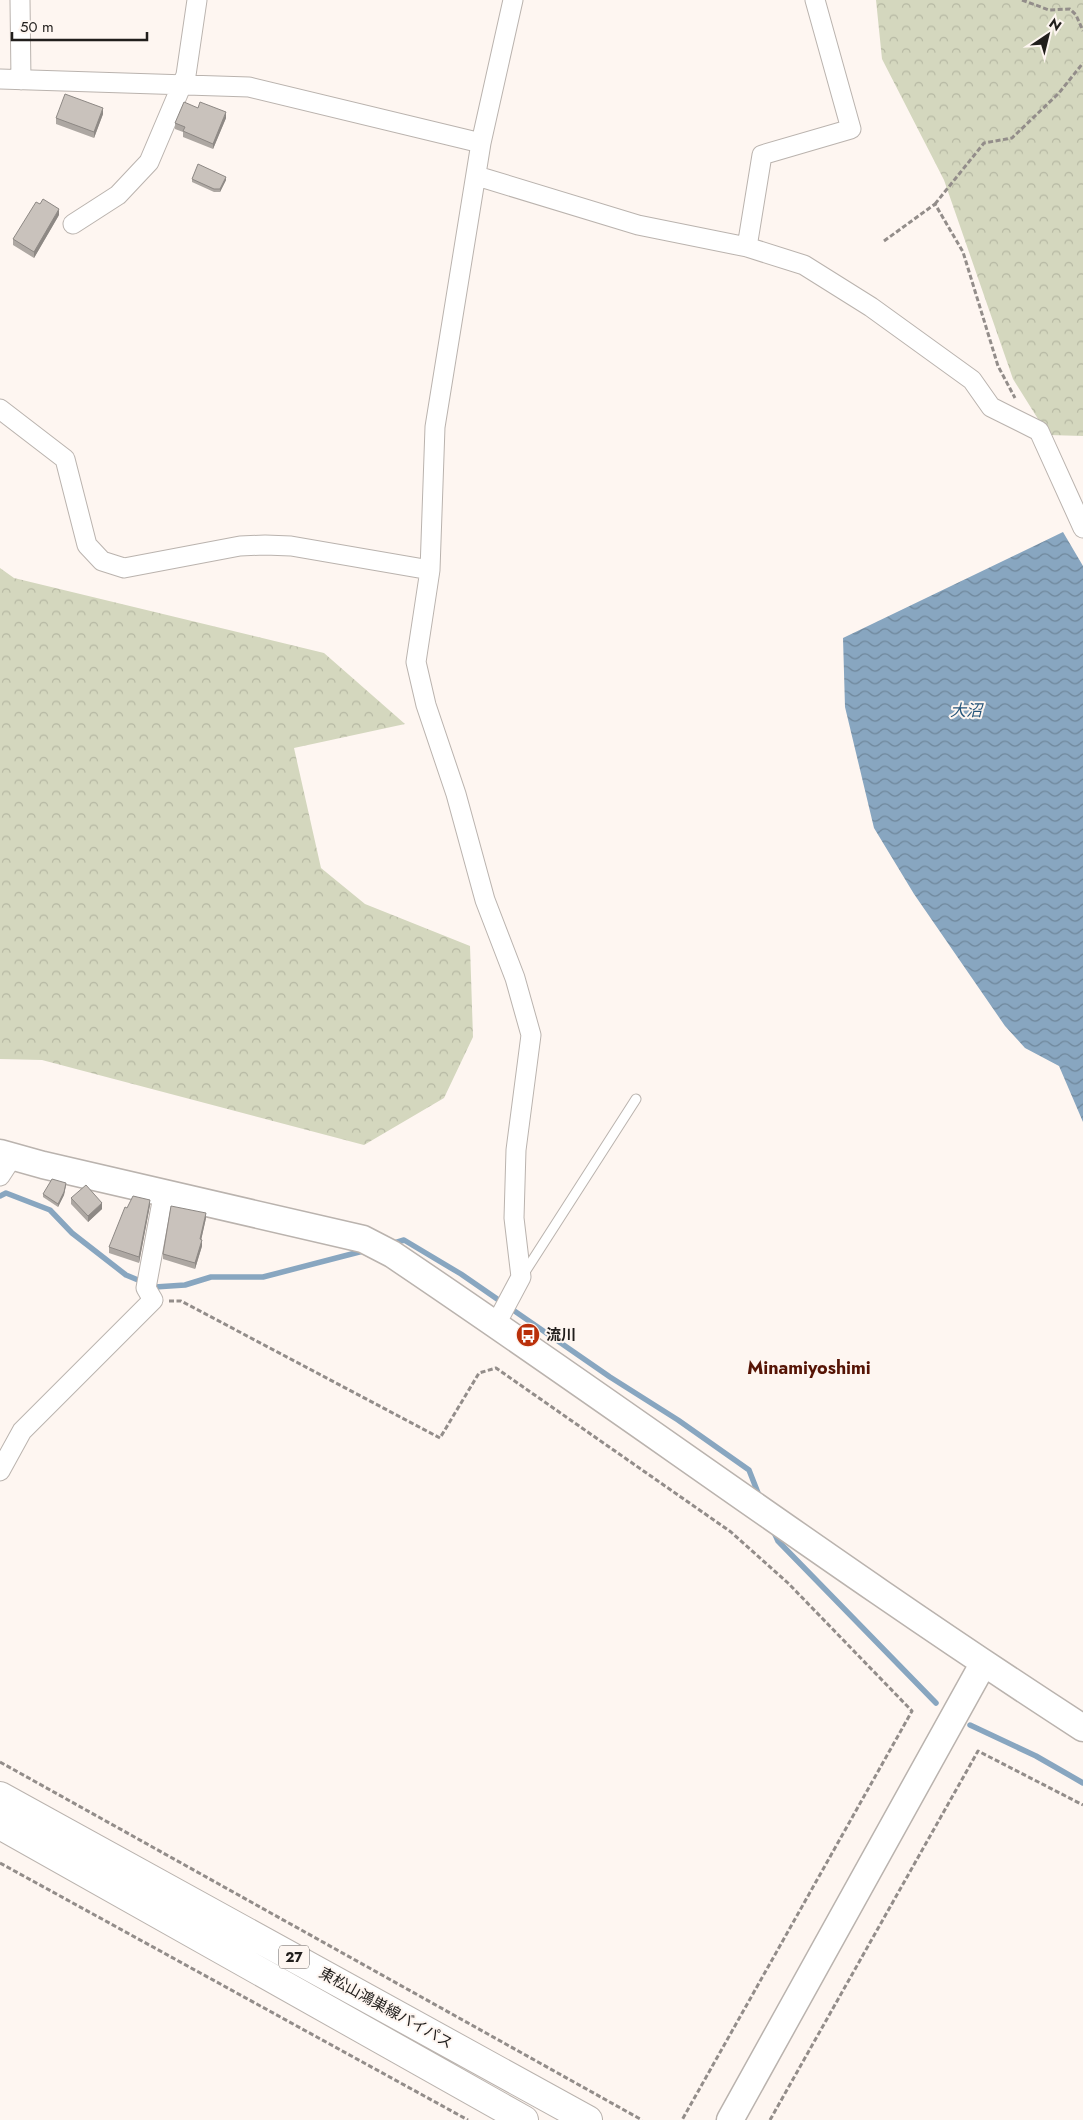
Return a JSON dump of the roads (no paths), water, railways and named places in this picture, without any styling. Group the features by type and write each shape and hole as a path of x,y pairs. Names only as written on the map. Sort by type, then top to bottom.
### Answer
{"main road":[{"name":"東松山鴻巣線バイパス","path":"0,1796 588,2120"},
{"name":"東松山鴻巣線バイパス","path":"0,1825 524,2120"}],"street":[{"path":"20,0 22,80"},
{"path":"73,224 118,195 149,162 186,74 197,0"},
{"path":"496,1324 522,1277 514,1218 516,1150 531,1035 516,978 485,900 456,794 426,705 416,662 430,570 435,427 481,143 513,0"},
{"path":"746,247 762,155 851,129 815,0"},
{"path":"0,79 249,87 481,143"},
{"path":"477,176 638,225 746,247 804,265 871,307 972,380 991,408 1039,431 1081,516"},
{"path":"0,409 65,459 87,545 102,561 124,568 240,546 265,545 291,546 430,570"},
{"path":"4,1162 43,1165 164,1192 362,1239 392,1254 496,1324 983,1664 1083,1728"},
{"path":"0,1471 22,1431 153,1300 146,1288 164,1192"},
{"path":"730,2120 983,1664"}],"lane":[{"path":"522,1277 636,1099"}],"water":[{"name":"大沼","path":"1063,532 1083,566 1083,1122 1059,1066 1025,1048 1005,1026 914,894 874,828 845,707 843,638"}],"waterway":[{"path":"0,1196 6,1193 50,1210 72,1233 126,1275 155,1287 185,1285 211,1277 263,1277 367,1250"},
{"path":"391,1244 404,1240 461,1274 610,1377 678,1420 749,1470 760,1498"},
{"path":"773,1530 778,1541 936,1703"},
{"path":"970,1725 1036,1756 1083,1783"}],"place":[{"name":"流川","path":"528,1335"}],"district":[{"name":"Minamiyoshimi","path":"809,1368"}]}
